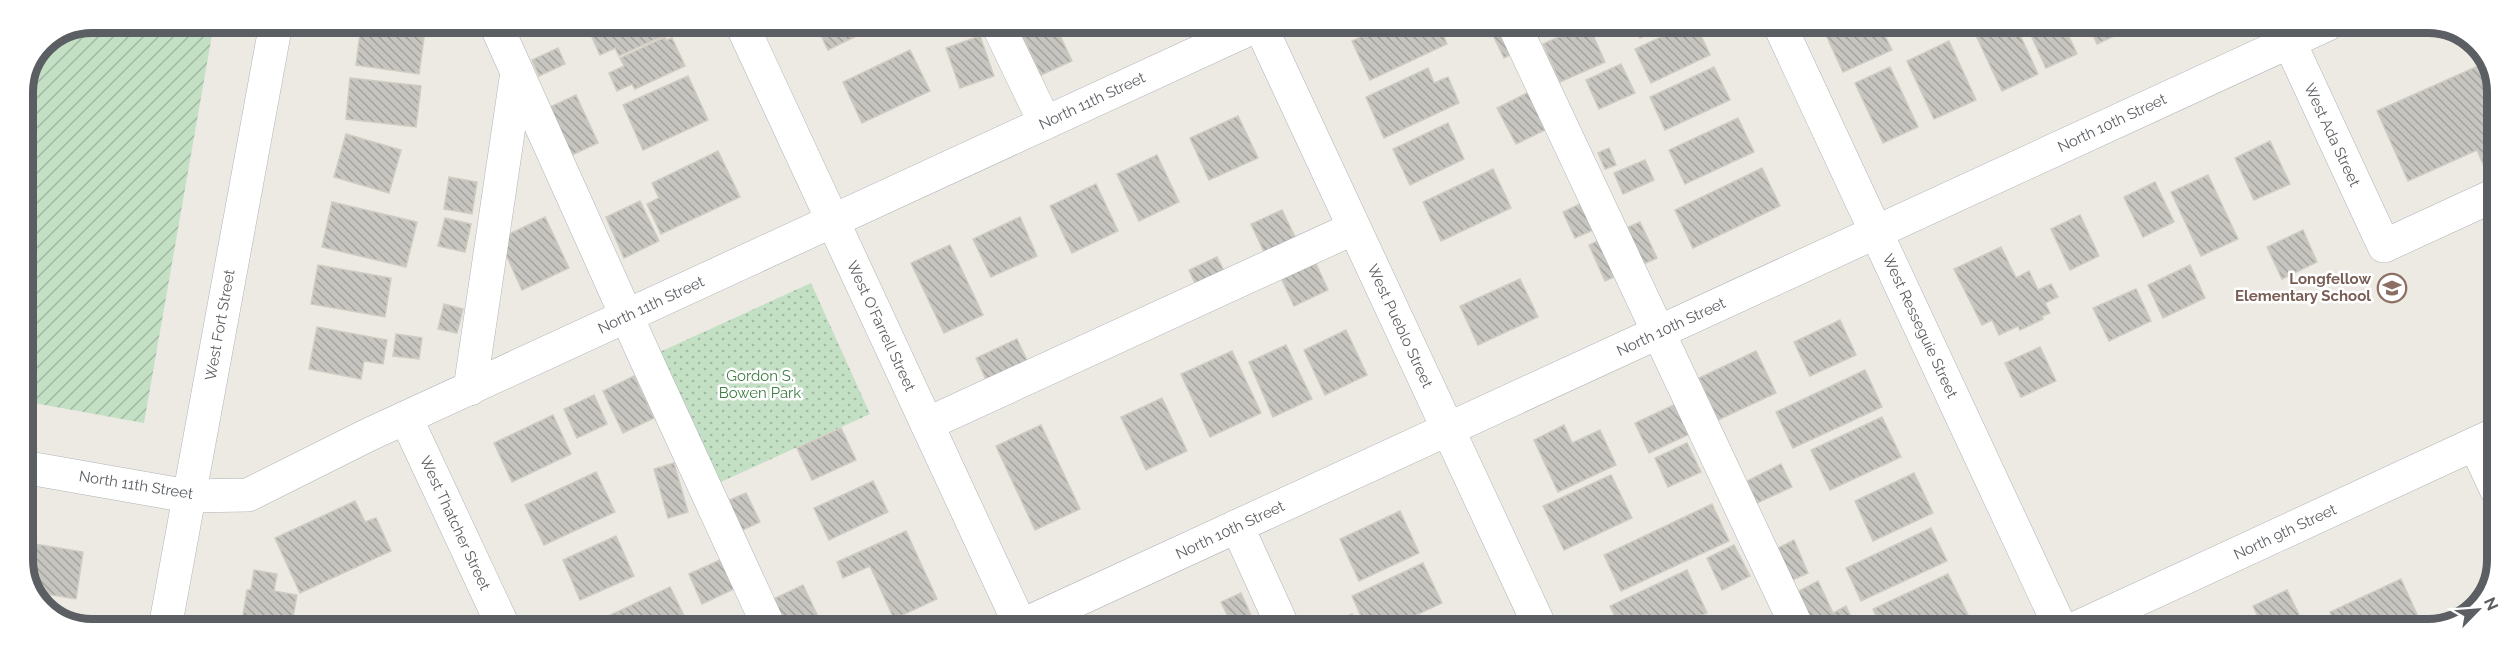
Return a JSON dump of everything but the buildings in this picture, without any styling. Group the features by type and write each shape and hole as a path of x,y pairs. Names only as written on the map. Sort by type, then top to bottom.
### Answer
{"street":[{"name":"West Fort Street","path":"167,619 274,33"},
{"path":"499,33 766,619"},
{"name":"West O'Farrell Street","path":"746,33 1015,619"},
{"path":"1002,33 1045,123"},
{"name":"North 11th Street","path":"33,469 188,496 248,495 406,418 1240,33"},
{"name":"West Pueblo Street","path":"1264,33 1536,619"},
{"path":"1519,33 1793,619"},
{"name":"West Resseguie Street","path":"1790,33 1876,232 2056,619"},
{"name":"North 10th Street","path":"1038,619 1876,232 2285,33"},
{"name":"West Ada Street","path":"2285,33 2384,246 2487,199"},
{"path":"470,389 517,72"},
{"path":"927,424 1354,228"},
{"name":"West Thatcher Street","path":"406,418 497,619"},
{"name":"North 9th Street","path":"2096,619 2486,439"},
{"path":"1237,526 1279,619"}],"green space":[{"path":"212,33 144,423 33,403 34,80 37,69 50,50 69,37 80,34"},
{"name":"Gordon S. Bowen Park","path":"811,283 870,414 710,487 651,356"}],"place":[{"name":"Longfellow Elementary School","path":"2392,288"}]}
